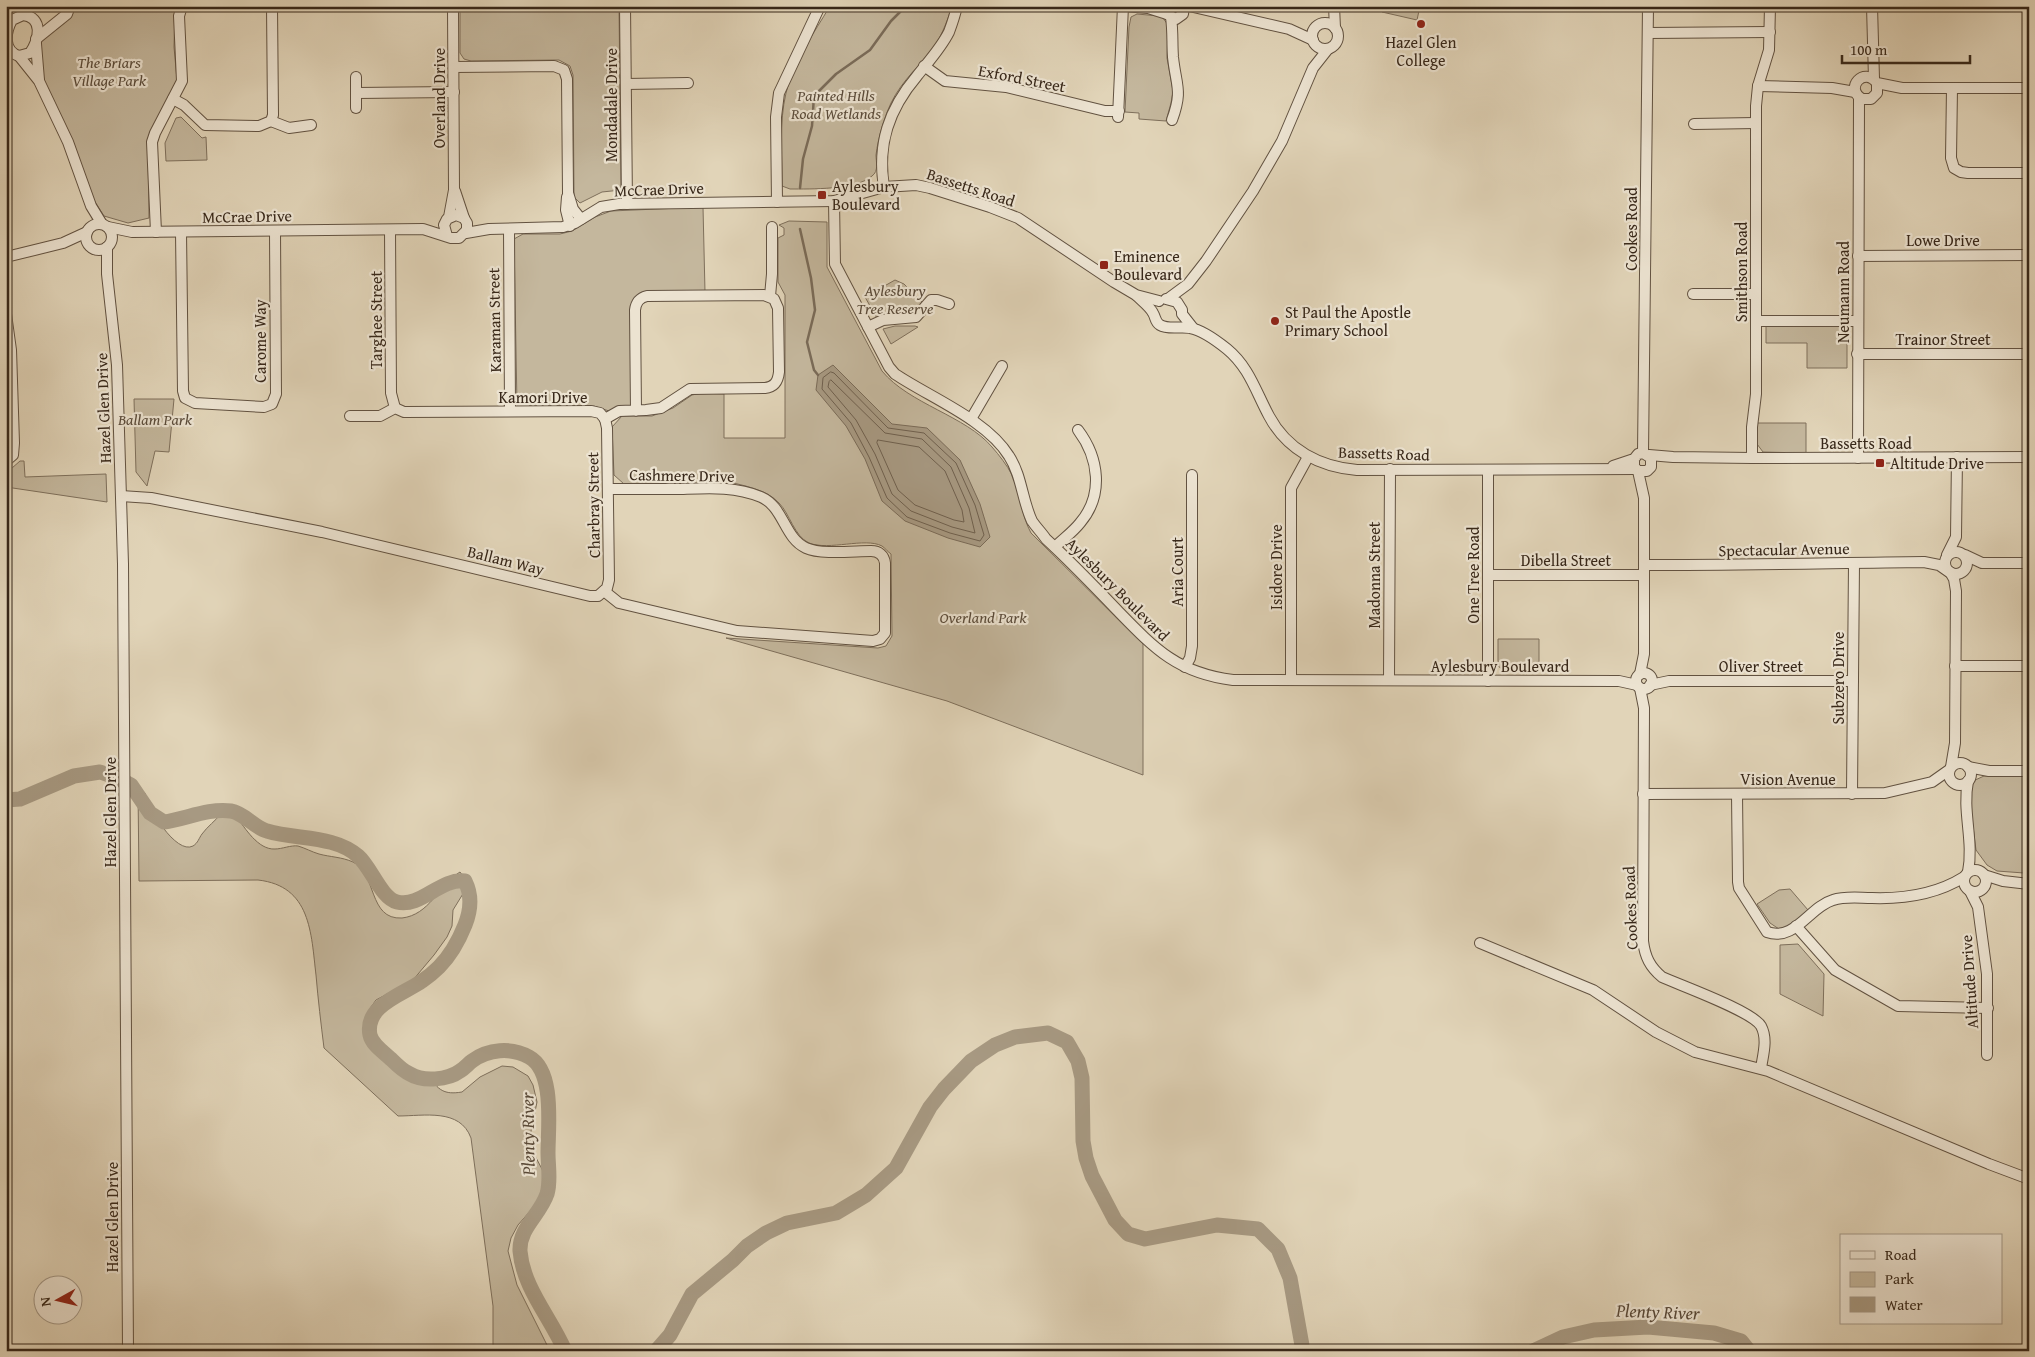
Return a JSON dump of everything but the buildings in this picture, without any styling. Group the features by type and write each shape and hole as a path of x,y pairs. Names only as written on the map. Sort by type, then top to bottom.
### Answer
{"street":[{"path":"31,6 12,20 7,38 8,48 14,57 39,81 68,142 91,206 112,235 109,245 94,248 63,243"},
{"path":"14,57 28,55 36,41 67,14 70,6"},
{"path":"156,232 152,142 181,84 180,16 182,6"},
{"path":"271,121 272,6"},
{"name":"Overland Drive","path":"448,218 454,190 453,6"},
{"name":"Mondadale Drive","path":"625,6 627,204"},
{"path":"777,202 776,117 779,93 820,6"},
{"path":"884,187 881,156 894,111 902,94 948,33 957,6"},
{"path":"1123,6 1152,7 1177,12 1204,11 1289,29 1321,49 1328,49"},
{"name":"Exford Street","path":"924,66 945,81 1006,87 1118,114 1123,6"},
{"path":"1313,68 1314,43 1312,34 1332,6"},
{"path":"1153,313 1164,300 1188,284 1206,261 1272,160 1288,129 1313,68 1328,49 1334,45 1337,39 1332,6"},
{"name":"Cookes Road","path":"1648,6 1643,463 1649,480 1644,498 1643,941 1646,958 1662,976 1740,1011 1757,1021 1764,1036 1761,1068"},
{"name":"Smithson Road","path":"1752,458 1752,427 1756,394 1756,124 1758,86 1768,58 1770,6"},
{"path":"1864,96 1878,90 1875,81 1872,51 1872,6"},
{"path":"6,11 31,17 36,22 39,81"},
{"path":"1172,120 1177,108 1179,88 1173,54 1177,12"},
{"path":"1289,29 1329,24 1335,28"},
{"path":"1648,33 1770,32"},
{"path":"1864,96 1854,86 1860,78 1872,51"},
{"path":"454,67 554,66 564,70 567,79 568,193 566,203 570,226"},
{"path":"1832,88 1866,76 1875,81 1902,88"},
{"path":"356,77 356,108"},
{"path":"626,84 688,84"},
{"path":"1758,86 1832,88 1864,96 1902,88 2029,88"},
{"path":"1952,88 1952,158 1954,168 1968,173 2029,173"},
{"path":"356,93 454,92"},
{"name":"Neumann Road","path":"1858,458 1859,126 1864,96"},
{"path":"173,99 184,106 205,125 259,126 271,121"},
{"path":"271,121 282,127 289,128 310,126"},
{"path":"1694,124 1756,124"},
{"name":"Bassetts Road","path":"777,202 834,201 884,187 909,185 930,188 1006,212 1032,226 1090,267 1136,295 1153,313 1155,320 1161,326 1193,328"},
{"name":"Overland Drive","path":"454,190 465,219"},
{"path":"568,193 573,209 581,220"},
{"name":"Aylesbury Boulevard","path":"834,201 835,264 889,367 895,374 971,419 992,434 1010,456 1021,481 1033,523 1149,643 1173,661 1218,678 1644,681"},
{"name":"McCrae Drive","path":"466,233 489,229 570,226 601,207 627,204 777,202"},
{"path":"91,206 86,240 94,248"},
{"path":"456,215 465,219 468,227 466,233 455,239 447,236 444,225 448,218 456,215"},
{"name":"McCrae Drive","path":"423,229 448,218"},
{"name":"McCrae Drive","path":"465,219 489,229"},
{"path":"6,257 63,243 88,229 105,226"},
{"name":"McCrae Drive","path":"105,226 132,232 423,229 447,236"},
{"name":"Kamori Drive","path":"350,416 380,416 395,408 404,412 591,411 600,413 605,419 619,411 661,408 690,390 764,388 776,383 779,372 778,308 774,299 770,296 772,285 772,227"},
{"name":"Karaman Street","path":"509,229 510,411"},
{"name":"Targhee Street","path":"390,230 391,393 395,408"},
{"name":"Carome Way","path":"181,232 183,391 185,398 196,403 264,407 272,404 276,394 274,231"},
{"name":"McCrae Drive","path":"109,245 132,232"},
{"name":"Hazel Glen Drive","path":"109,245 106,274 117,357 121,496 128,1351"},
{"name":"Hazel Glen Drive","path":"94,248 106,274"},
{"name":"Lowe Drive","path":"1858,256 2029,255"},
{"path":"1173,327 1180,322 1188,284"},
{"path":"1693,294 1756,294"},
{"path":"636,411 635,310 640,298 647,296 694,295 770,296"},
{"name":"Bassetts Road","path":"1136,295 1164,300 1181,310 1193,328 1226,348 1236,358 1252,378 1276,426 1290,444 1308,457 1345,469 1488,470 1608,468 1673,457 2029,457"},
{"path":"868,327 883,320 916,317 931,300 949,304"},
{"path":"6,314 14,451 11,458 6,462"},
{"path":"1756,321 1858,321"},
{"name":"Trainor Street","path":"1857,354 2029,354"},
{"path":"971,419 1002,366"},
{"name":"Charbray Street","path":"604,591 608,580 608,490 605,419"},
{"path":"1056,547 1084,517 1092,504 1095,490 1096,473 1093,455 1078,430"},
{"name":"Isidore Drive","path":"1291,680 1291,488 1308,457"},
{"path":"1957,458 1956,537 1945,563 1954,579 1956,590 1954,743 1950,777 1965,806"},
{"name":"Madonna Street","path":"1389,680 1390,469"},
{"name":"One Tree Road","path":"1488,470 1488,681"},
{"name":"Aria Court","path":"1185,667 1190,658 1192,646 1192,475"},
{"name":"Cashmere Drive","path":"604,591 619,603 737,631 869,641 880,640 886,627 885,563 883,556 878,552 807,548 797,541 779,511 768,501 756,495 734,489 608,490"},
{"name":"Ballam Way","path":"121,496 151,498 322,532 590,596 598,596 604,591"},
{"path":"1956,537 1968,563 1956,590"},
{"path":"1947,556 1954,551 1982,562 2029,563"},
{"name":"Spectacular Avenue","path":"1924,562 1947,556"},
{"name":"Spectacular Avenue","path":"1644,570 1794,565 1824,562 1924,562 1939,565 1949,572"},
{"path":"1949,572 1956,574 1982,562"},
{"name":"Subzero Drive","path":"1852,794 1854,563"},
{"name":"Dibella Street","path":"1488,575 1644,570"},
{"path":"1955,666 2029,666"},
{"name":"Oliver Street","path":"1644,681 1853,681"},
{"path":"1954,743 1971,772 1965,806 1974,873"},
{"path":"1950,768 1957,763 1989,771 2029,771"},
{"name":"Vision Avenue","path":"1932,782 1950,768"},
{"path":"1955,784 1963,784 1969,779 1989,771"},
{"name":"Vision Avenue","path":"1644,794 1852,794 1895,792 1932,782 1955,784"},
{"path":"1737,794 1737,877 1739,888 1764,928 1772,933 1789,932 1820,906 1841,898 1899,899 1947,887 1974,873 2003,881 2029,884"},
{"name":"Altitude Drive","path":"1978,907 1983,888 1974,873 1964,883 1978,907 1987,974 1987,1055"},
{"path":"1947,887 1976,892 2003,881"},
{"path":"1796,926 1836,970 1898,1006 1988,1008"},
{"path":"1480,944 1593,990 1656,1032 1694,1052 1761,1068 1988,1164 2029,1179"}],"green space":[{"name":"The Briars Village Park","path":"73,6 178,6 175,11 174,47 177,80 148,142 149,218 128,223 104,216 90,194 43,82 39,52 42,38 66,21 72,12"},
{"path":"460,6 619,6 621,190 602,192 580,203 574,197 573,75 570,66 559,60 471,61 464,59 460,53"},
{"name":"Painted Hills Road Wetlands","path":"830,6 952,6 945,26 935,45 906,80 891,103 880,135 874,174 865,181 845,186 821,189 790,189 782,186 782,127 786,93 799,59"},
{"path":"1383,6 1420,6 1417,20 1382,12"},
{"path":"1137,14 1159,16 1168,25 1167,58 1173,91 1166,121 1139,119 1139,113 1125,112 1129,27 1131,17"},
{"path":"181,117 202,138 206,137 207,160 166,161 165,143 176,118"},
{"path":"703,207 705,292 647,293 632,302 633,405 609,411 594,406 517,406 514,239 523,234 560,234 572,231 595,217 611,211"},
{"name":"Overland Park","path":"789,221 827,222 827,267 882,371 907,392 968,427 992,447 1012,475 1031,533 1143,644 1143,775 947,701 726,638 878,648 886,646 892,636 891,554 882,546 875,544 857,543 826,546 809,543 796,530 783,508 774,498 747,486 726,481 725,485 624,484 614,475 612,427 622,416 652,416 673,408 692,395 702,393 724,394 724,438 785,438 785,295 778,282 778,238 784,235 784,228 779,225"},
{"name":"Aylesbury Tree Reserve","path":"895,280 904,284 922,302 914,314 878,320 865,297"},
{"name":"Aylesbury Tree Reserve","path":"895,326 918,327 891,344 883,329"},
{"path":"1766,326 1847,326 1847,368 1807,368 1807,343 1766,343"},
{"name":"Ballam Park","path":"134,399 174,399 169,452 155,451 147,486 136,472"},
{"path":"1757,423 1806,423 1806,453 1763,452 1757,444"},
{"path":"20,461 24,461 25,477 106,474 107,502 6,487 6,468 12,468"},
{"path":"1498,639 1539,639 1539,669 1502,669 1498,666"},
{"path":"1984,776 2029,776 2029,863 2024,864 2024,873 1997,871 1987,865 1976,850 1969,795 1973,781"},
{"path":"138,789 145,793 151,808 163,828 171,837 186,847 195,845 204,831 221,814 236,816 252,837 263,846 278,849 298,846 319,854 353,862 361,868 366,876 383,912 391,917 402,918 419,912 460,872 469,884 453,910 452,926 447,937 434,955 413,980 376,1000 371,1007 366,1021 365,1039 381,1056 406,1072 429,1076 435,1085 446,1092 462,1092 480,1077 502,1066 513,1067 528,1076 533,1085 537,1102 530,1136 533,1152 543,1171 544,1195 518,1225 511,1238 508,1251 517,1285 550,1351 493,1351 493,1306 471,1138 466,1128 459,1122 440,1116 398,1116 324,1048 309,928 305,914 289,891 276,884 258,880 139,881"},
{"path":"1790,889 1808,910 1790,926 1779,929 1770,923 1757,904 1779,890"},
{"path":"1798,944 1824,974 1823,1016 1780,994 1780,945"}],"water":[{"path":"833,365 892,424 927,428 960,460 980,504 990,537 980,547 948,538 905,521 882,501 865,459 846,426 816,390 818,375"}],"waterway":[{"path":"800,188 803,159 812,126 814,96 836,74 870,50 891,21 906,6"},
{"path":"800,229 811,278 815,310 807,342 814,370 818,375"},
{"name":"Plenty River","path":"6,800 20,799 74,776 100,772 131,785 150,813 164,822 205,812 231,811 236,812 267,831 338,844 358,856 386,895 397,902 406,903 414,901 447,884 465,881 470,897 469,914 454,947 431,974 379,1008 373,1016 370,1025 370,1035 376,1045 400,1068 415,1077 435,1079 449,1076 462,1070 478,1057 500,1051 522,1054 537,1064 543,1074 548,1100 549,1184 544,1202 526,1228 520,1251 526,1278 565,1351"},
{"name":"Plenty River","path":"656,1351 670,1335 692,1294 747,1246 766,1233 787,1223 836,1213 866,1195 896,1168 930,1107 944,1089 971,1061 995,1045 1015,1037 1048,1033 1067,1042 1078,1061 1082,1078 1083,1141 1086,1158 1092,1176 1115,1220 1128,1234 1145,1239 1217,1225 1258,1229 1278,1249 1290,1278 1303,1351"},
{"name":"Plenty River","path":"1533,1351 1563,1337 1594,1330 1648,1327 1714,1333 1741,1341 1749,1351"}],"place":[{"name":"Hazel Glen College","path":"1421,24"},
{"name":"Aylesbury Boulevard","path":"822,195"},
{"name":"Eminence Boulevard","path":"1104,265"},
{"name":"St Paul the Apostle Primary School","path":"1275,321"},
{"name":"Altitude Drive","path":"1880,463"}]}
